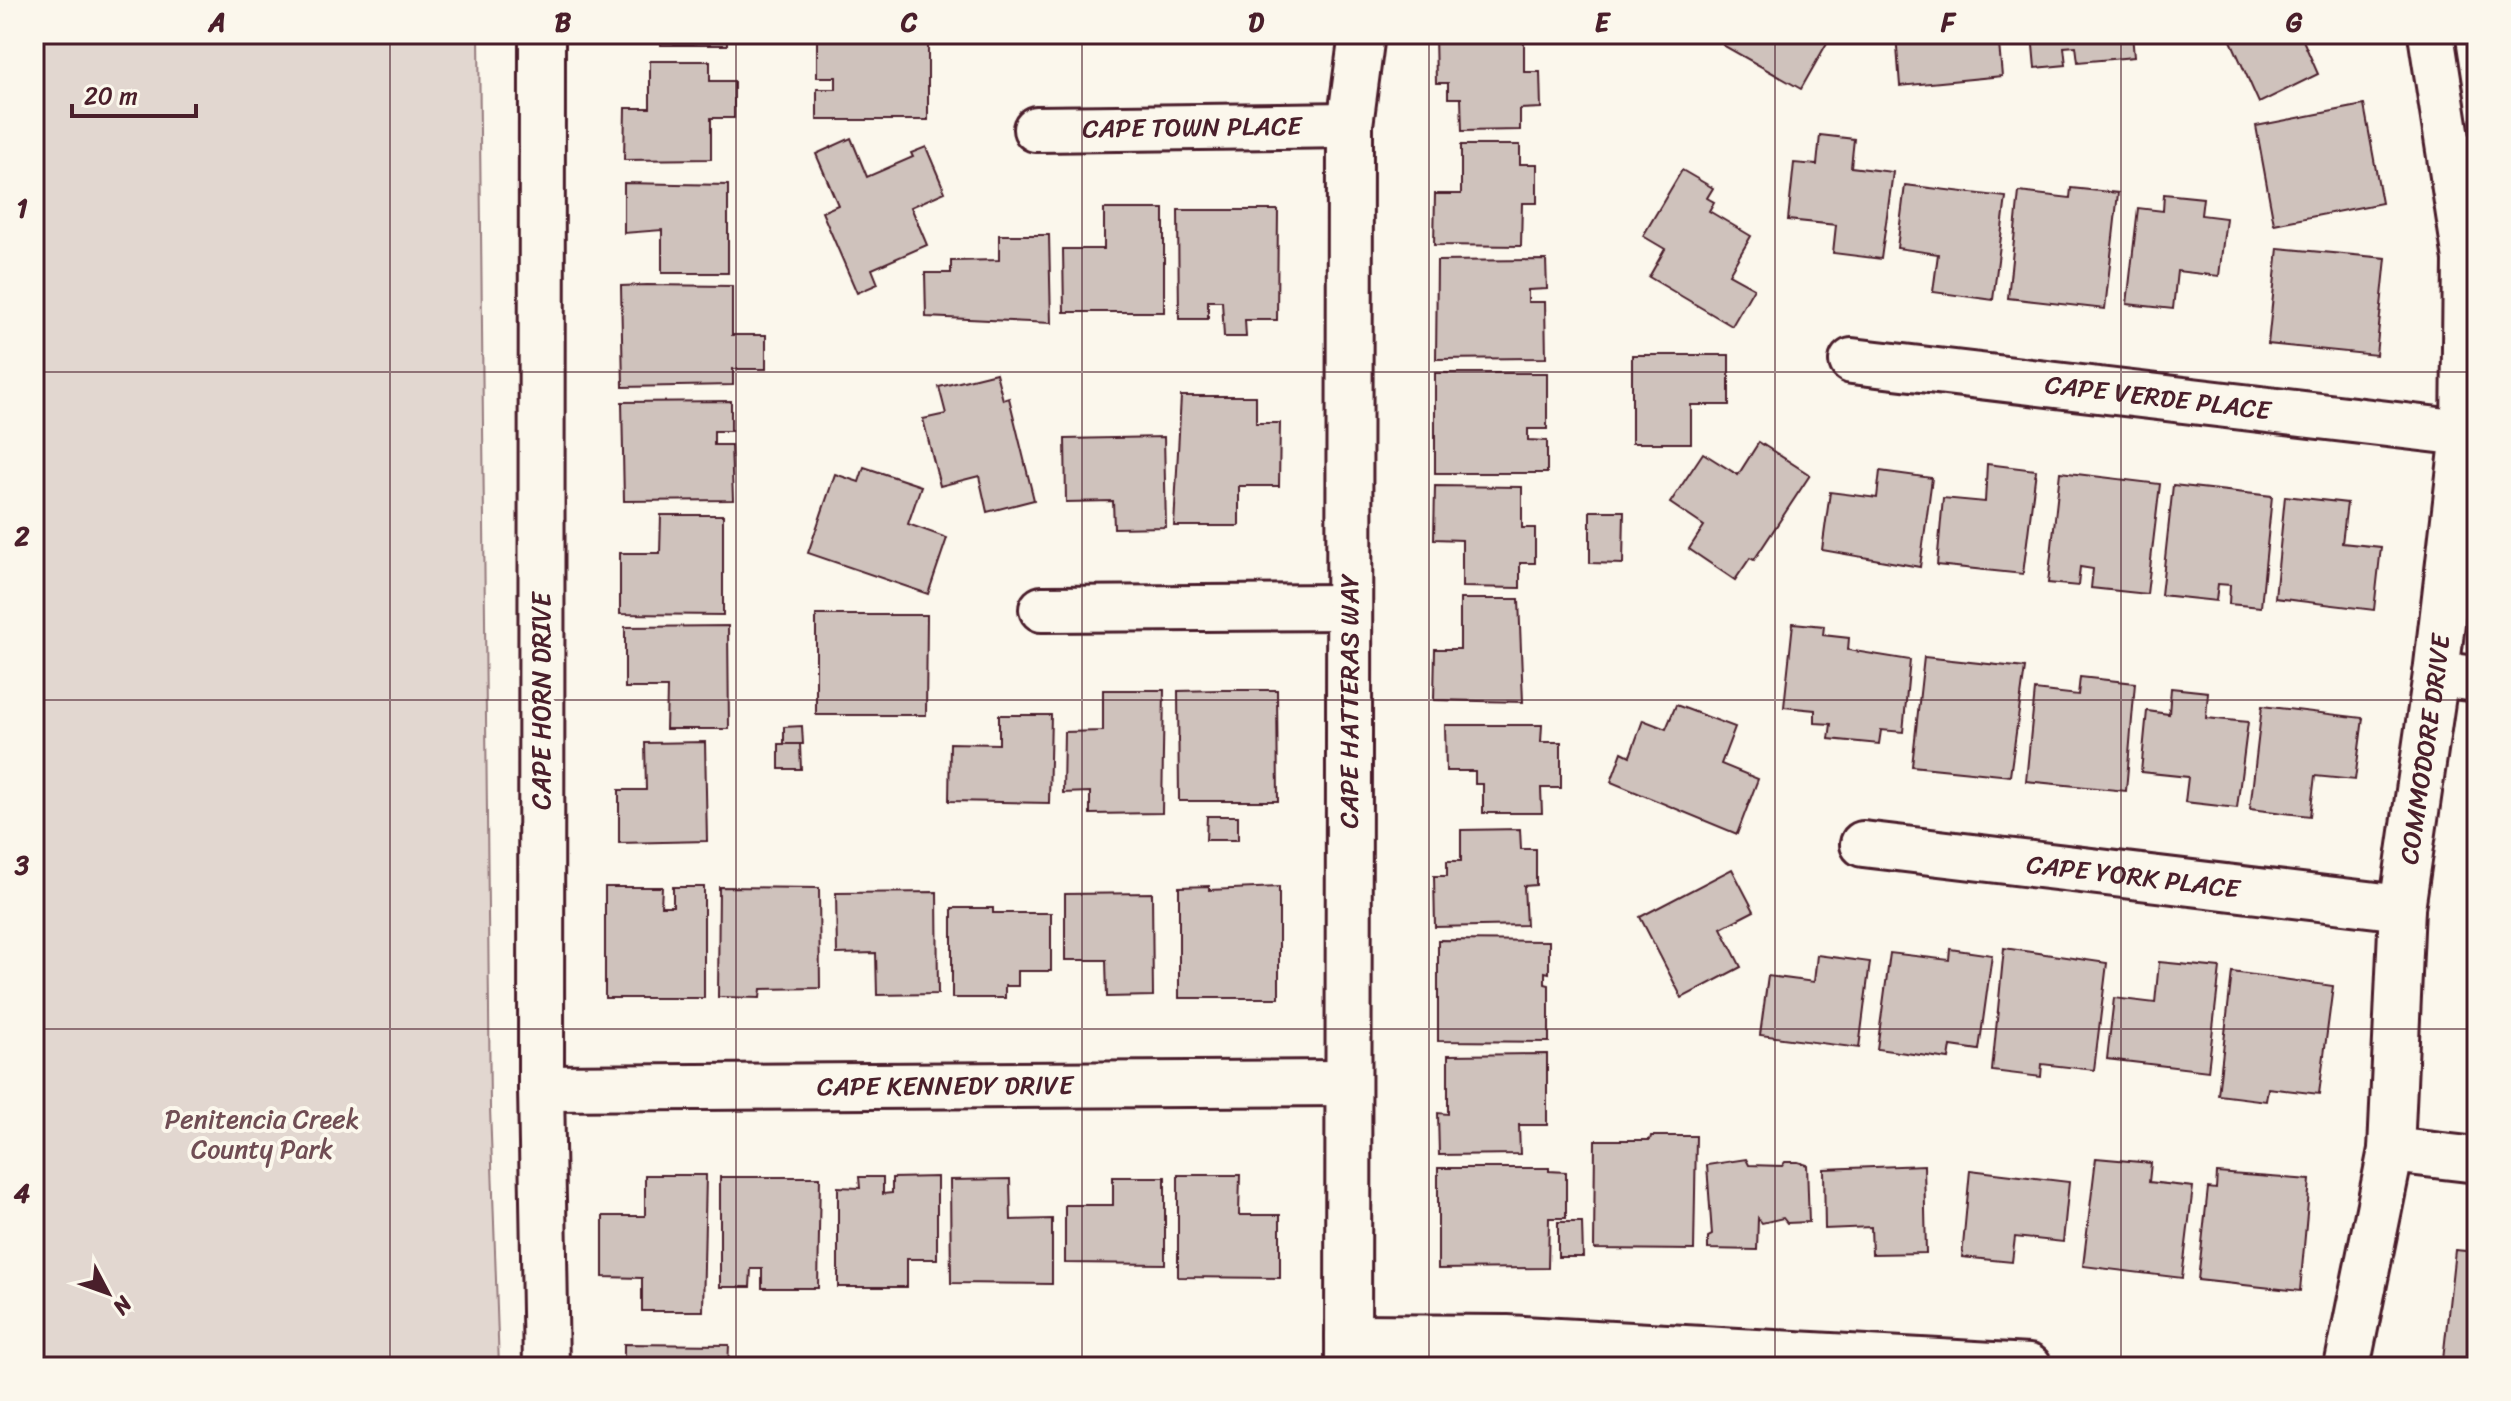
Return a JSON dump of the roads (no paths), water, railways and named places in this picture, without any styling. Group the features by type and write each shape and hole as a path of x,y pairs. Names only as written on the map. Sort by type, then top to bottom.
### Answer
{"street":[{"name":"CAPE HORN DRIVE","path":"542,34 541,1088 546,1367"},
{"name":"CAPE HATTERAS WAY","path":"1348,1352 1350,125 1362,34"},
{"name":"COMMODORE DRIVE","path":"2347,1367 2391,1150 2402,908 2457,677 2466,260 2431,34"},
{"name":"CAPE TOWN PLACE","path":"1036,129 1350,125"},
{"name":"CAPE VERDE PLACE","path":"1852,361 2464,433"},
{"path":"1042,609 1347,607"},
{"name":"CAPE YORK PLACE","path":"1863,844 2402,908"},
{"name":"CAPE KENNEDY DRIVE","path":"541,1088 1348,1083"},
{"path":"2391,1150 2477,1160"},
{"path":"1348,1352 1507,1338 1830,1360 2029,1367"}],"park label":[{"name":"Penitencia Creek County Park","path":"262,1134"}]}
